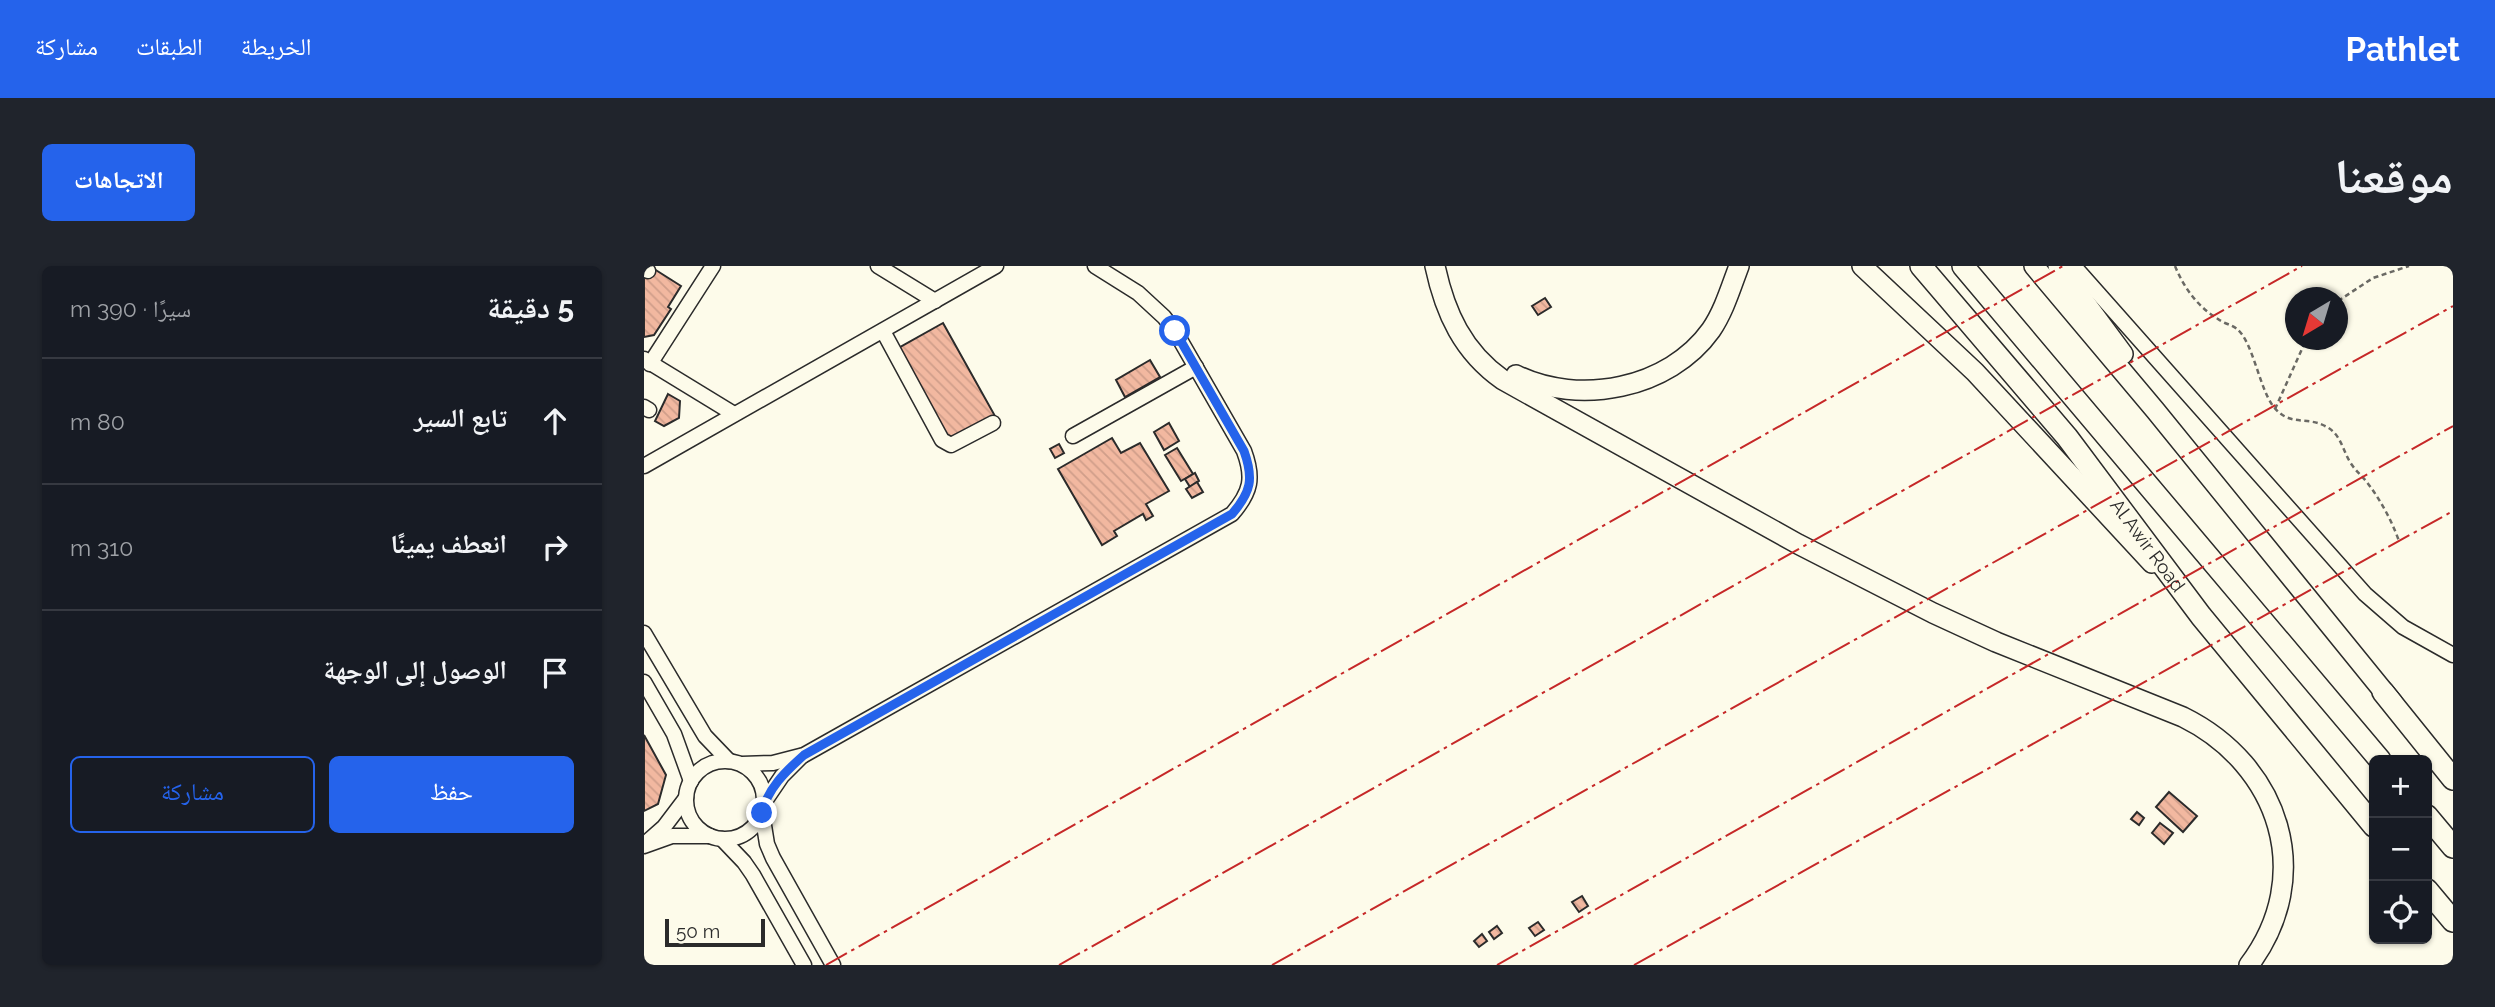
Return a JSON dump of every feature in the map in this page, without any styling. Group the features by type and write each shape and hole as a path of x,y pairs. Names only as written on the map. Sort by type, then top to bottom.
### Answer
{"highway":[{"name":"Al Awir Road","path":"1921,266 2067,437 2201,616 2369,820"},
{"name":"Al Awir Road","path":"1963,266 2376,755"},
{"path":"2383,692 2453,779"},
{"path":"2429,818 2453,847"},
{"path":"2432,896 2453,922"}],"main road":[{"path":"1436,266 1456,329 1483,365 1503,380 1866,579 1996,642 2183,717 2225,743 2247,767 2271,805 2282,839 2283,888 2274,920 2249,965"},
{"path":"1445,301 1476,346 1505,369 1539,384 1574,390 1610,388 1636,382 1661,371 1700,342 1719,315 1739,266"},
{"path":"1861,266 1975,372 2201,616"},
{"path":"2034,266 2155,410 2383,692 2453,771"},
{"path":"2058,266 2116,344 2155,410"}],"street":[{"path":"713,266 647,361 734,414"},
{"path":"878,266 935,301"},
{"path":"644,466 996,266"},
{"path":"644,845 672,836 735,838 747,833 756,824 782,776 804,755 1232,514 1243,501 1250,485 1250,468 1244,451 1175,331 1152,304 1095,266"},
{"path":"2074,266 2365,594 2403,627 2453,655"},
{"path":"883,331 942,440 951,444 993,423"},
{"path":"1073,436 1196,367"},
{"path":"644,633 705,736 758,779 764,807 767,844 833,965"},
{"path":"644,682 650,707 681,749 691,781"},
{"path":"644,845 664,827 686,798 691,781 707,766 774,763 804,755"},
{"path":"686,798 692,820 739,856 753,875 804,965"}],"path":[{"path":"2175,266 2185,286 2200,305 2217,319 2237,329 2244,339 2266,395 2275,409 2288,419 2316,423 2334,432 2351,464 2377,496 2399,541"},
{"path":"2348,294 2373,278 2409,266"},
{"path":"2275,409 2302,350"}],"building":[{"path":"651,267 681,286 668,307 671,309 654,335 644,337 644,279"},
{"path":"1545,298 1551,307 1538,315 1532,306"},
{"path":"943,323 995,416 947,443 895,350"},
{"path":"1150,360 1160,377 1125,397 1116,380"},
{"path":"668,394 680,401 679,418 664,426 655,421"},
{"path":"1169,423 1179,441 1164,450 1154,432"},
{"path":"1112,438 1121,453 1140,443 1169,491 1146,504 1153,516 1146,520 1143,514 1114,531 1117,536 1102,545 1058,469"},
{"path":"1059,444 1064,453 1055,458 1050,449"},
{"path":"1177,448 1193,474 1181,481 1165,455"},
{"path":"1195,473 1199,481 1190,487 1185,479"},
{"path":"1197,482 1203,492 1192,498 1186,489"},
{"path":"644,735 666,775 658,804 644,811"},
{"path":"2169,792 2197,816 2183,832 2156,807"},
{"path":"2137,812 2144,818 2139,825 2131,819"},
{"path":"2160,823 2173,833 2164,844 2152,833"},
{"path":"1582,896 1588,906 1579,912 1572,902"},
{"path":"1538,922 1544,930 1535,936 1529,928"},
{"path":"1497,926 1502,933 1494,939 1489,932"},
{"path":"1482,934 1487,941 1479,947 1474,941"}],"power":[{"path":"826,965 2063,266"},
{"path":"1059,965 2302,266"},
{"path":"1272,965 2453,306"},
{"path":"1497,965 2453,426"},
{"path":"1634,965 2453,511"}],"route":[{"path":"762,813 773,788 804,755 1232,514 1243,501 1250,485 1250,468 1244,451 1175,331"}]}
